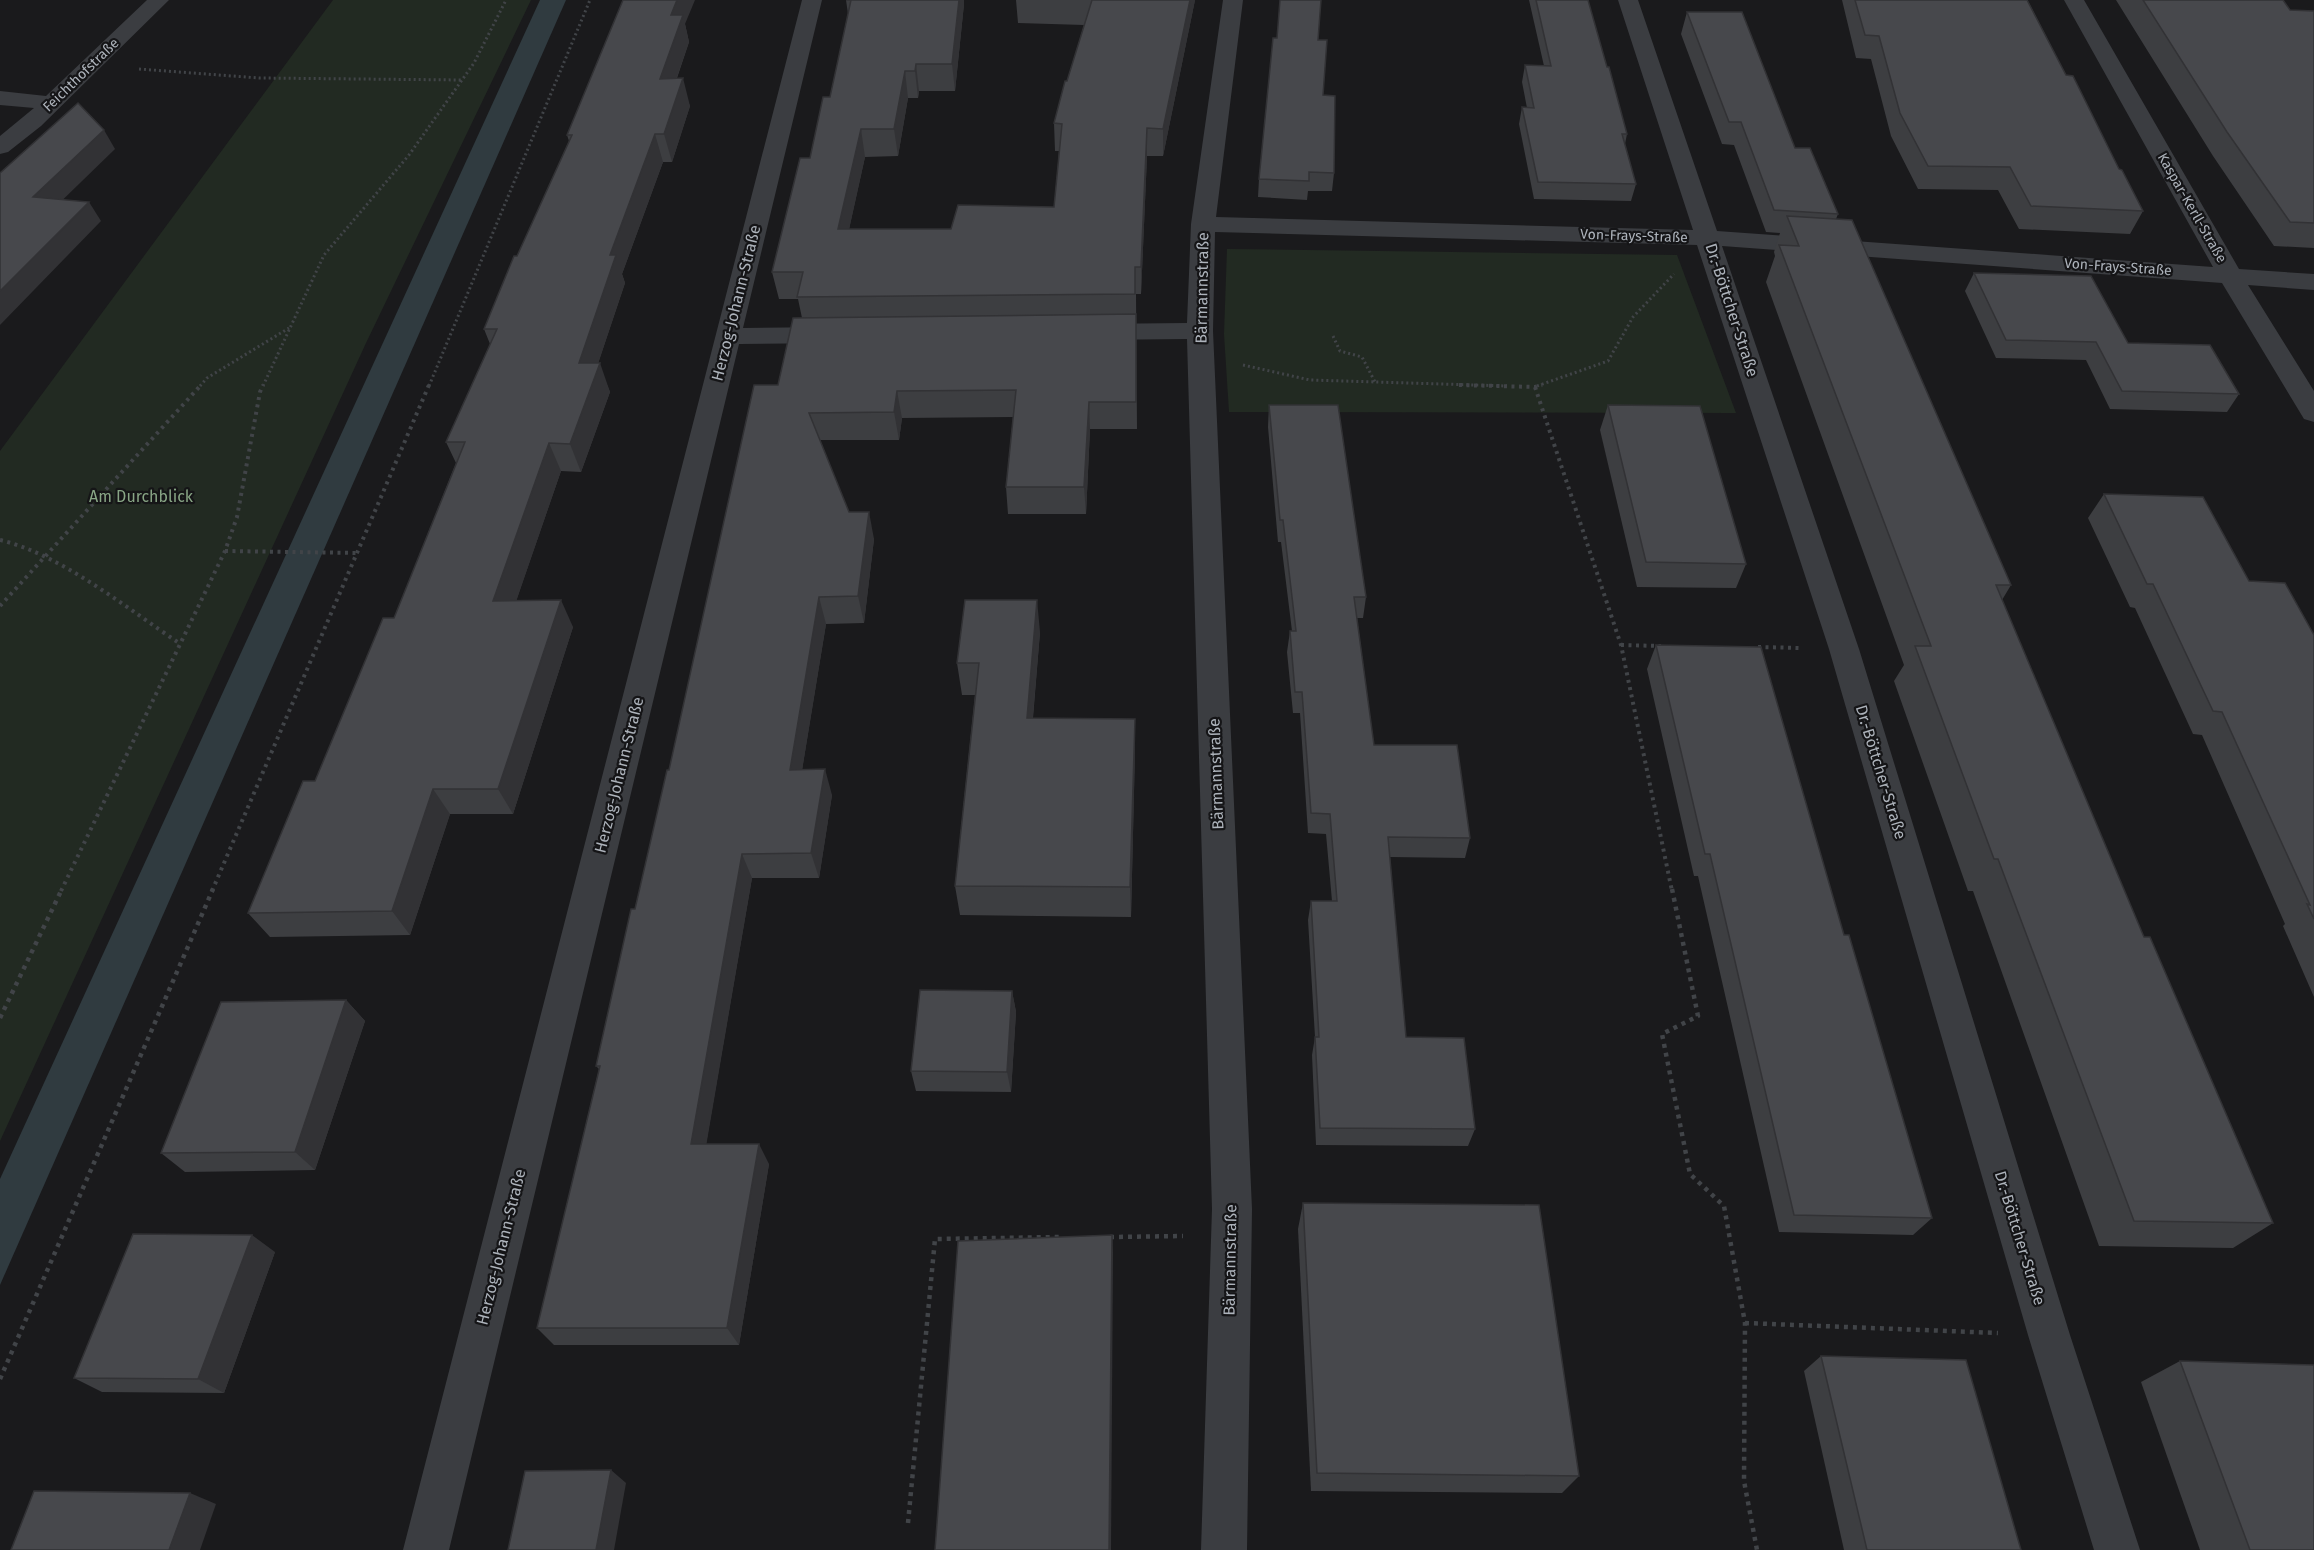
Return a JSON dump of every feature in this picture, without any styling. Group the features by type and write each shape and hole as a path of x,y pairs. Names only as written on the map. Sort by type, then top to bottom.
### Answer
{"street":[{"name":"Feichthofstraße","path":"0,147 51,103 159,0"},
{"name":"Herzog-Johann-Straße","path":"426,1550 812,0"},
{"name":"Bärmannstraße","path":"1224,1550 1232,1209 1200,343 1203,224 1233,0"},
{"name":"Dr.-Böttcher-Straße","path":"1628,0 1844,649 2049,1335 2117,1550"},
{"name":"Kaspar-Kerll-Straße","path":"2074,0 2230,274 2314,413"},
{"path":"0,98 51,103"},
{"name":"Von-Frays-Straße","path":"1203,224 1708,238 2230,274 2314,282"},
{"path":"1070,332 1200,343"},
{"path":"728,336 858,335"}],"path":[{"path":"0,1018 225,551 237,516 260,392 324,255 409,154 462,80 474,63 506,0"},
{"path":"0,1379 359,553 590,0"},
{"path":"91,65 259,78 462,80"},
{"path":"1200,343 1310,380 1535,387 1608,361 1633,317 1708,238"},
{"path":"0,606 207,378 290,327"},
{"path":"1333,336 1340,351 1362,357 1375,382"},
{"path":"1535,387 1620,645 1698,1016 1662,1034 1690,1174 1724,1206 1745,1323 1744,1481 1757,1550"},
{"path":"0,540 8,540 46,558 179,643"},
{"path":"225,551 359,553"},
{"path":"1620,645 1668,646"},
{"path":"1750,647 1844,649"},
{"path":"1101,1237 1231,1235"},
{"path":"908,1523 935,1239 1065,1237"},
{"path":"1745,1323 2049,1335"}],"green space":[{"name":"Am Durchblick","path":"333,0 531,0 366,343 0,1141 0,451"},
{"path":"1227,249 1677,255 1736,413 1229,412 1224,334"}],"shaded area":[{"path":"540,0 566,0 0,1285 0,1179"}],"building":[{"path":"623,0 677,0 671,15 683,15 660,79 683,78 664,134 655,134 610,255 616,255 579,363 600,363 570,444 549,443 493,601 561,600 498,789 433,789 392,911 248,913 303,781 315,781 383,618 394,618 465,442 446,442 497,329 484,329 514,256 517,256 572,135 567,135"},
{"path":"851,0 959,0 952,64 916,64 915,71 905,71 894,129 861,129 838,229 951,229 958,205 1054,207 1062,124 1054,123 1065,81 1067,81 1092,0 1190,0 1163,129 1147,128 1141,267 1135,267 1135,294 797,297 803,272 772,272 800,158 810,158 823,97 830,97"},
{"path":"1280,0 1321,0 1318,40 1327,40 1323,95 1335,96 1334,173 1309,172 1309,181 1259,179 1273,38 1277,38"},
{"path":"1536,0 1588,0 1627,134 1622,134 1636,184 1538,182 1522,107 1534,108 1525,65 1551,66"},
{"path":"1855,0 2027,0 2066,75 2073,76 2119,169 2122,170 2143,211 2031,206 2010,167 1928,166 1900,113 1879,36 1865,35"},
{"path":"2143,0 2283,0 2290,10 2314,11 2314,223 2290,222 2227,132"},
{"path":"1687,12 1742,12 1795,148 1810,148 1838,214 1774,210 1741,122 1729,122"},
{"path":"78,103 104,130 33,197 89,202 0,291 0,173"},
{"path":"1787,216 1852,220 2011,585 1996,585 2144,937 2150,937 2273,1223 2134,1221 1998,859 1994,859 1915,646 1931,646 1779,245 1799,246"},
{"path":"1974,273 2091,276 2128,343 2210,345 2239,394 2122,391 2096,342 2006,340"},
{"path":"1136,314 1136,402 1089,402 1084,487 1006,487 1016,390 897,391 894,412 809,413 849,512 869,512 858,596 819,597 790,770 825,769 811,853 742,854 691,1144 759,1144 727,1328 537,1328 600,1066 596,1066 631,909 635,909 667,770 669,770 754,385 778,385 793,318"},
{"path":"1269,405 1338,405 1366,597 1354,597 1374,745 1457,745 1470,838 1388,837 1406,1037 1464,1038 1475,1129 1320,1128 1315,1037 1319,1037 1311,901 1337,901 1330,814 1311,813 1302,692 1295,692 1290,631 1296,631 1283,520 1280,520"},
{"path":"1608,405 1700,406 1746,564 1646,562"},
{"path":"2104,494 2203,497 2249,581 2285,583 2314,635 2314,919 2307,904 2310,905 2222,712 2213,711 2153,584 2147,584"},
{"path":"965,600 1037,600 1027,718 1135,719 1130,887 955,886 979,663 957,663"},
{"path":"1656,645 1761,647 1844,935 1849,935 1932,1218 1794,1215 1710,854 1705,854"},
{"path":"920,990 1012,991 1007,1072 911,1071"},
{"path":"346,1000 295,1152 161,1153 221,1002"},
{"path":"1303,1203 1539,1205 1579,1476 1317,1473"},
{"path":"133,1234 252,1235 198,1379 74,1378"},
{"path":"1112,1235 1109,1550 935,1550 958,1241"},
{"path":"1821,1356 1966,1360 2021,1550 1867,1550"},
{"path":"2180,1361 2314,1365 2314,1550 2250,1550"},
{"path":"611,1470 596,1550 508,1550 525,1471"},
{"path":"34,1491 190,1493 169,1550 11,1550"}]}
